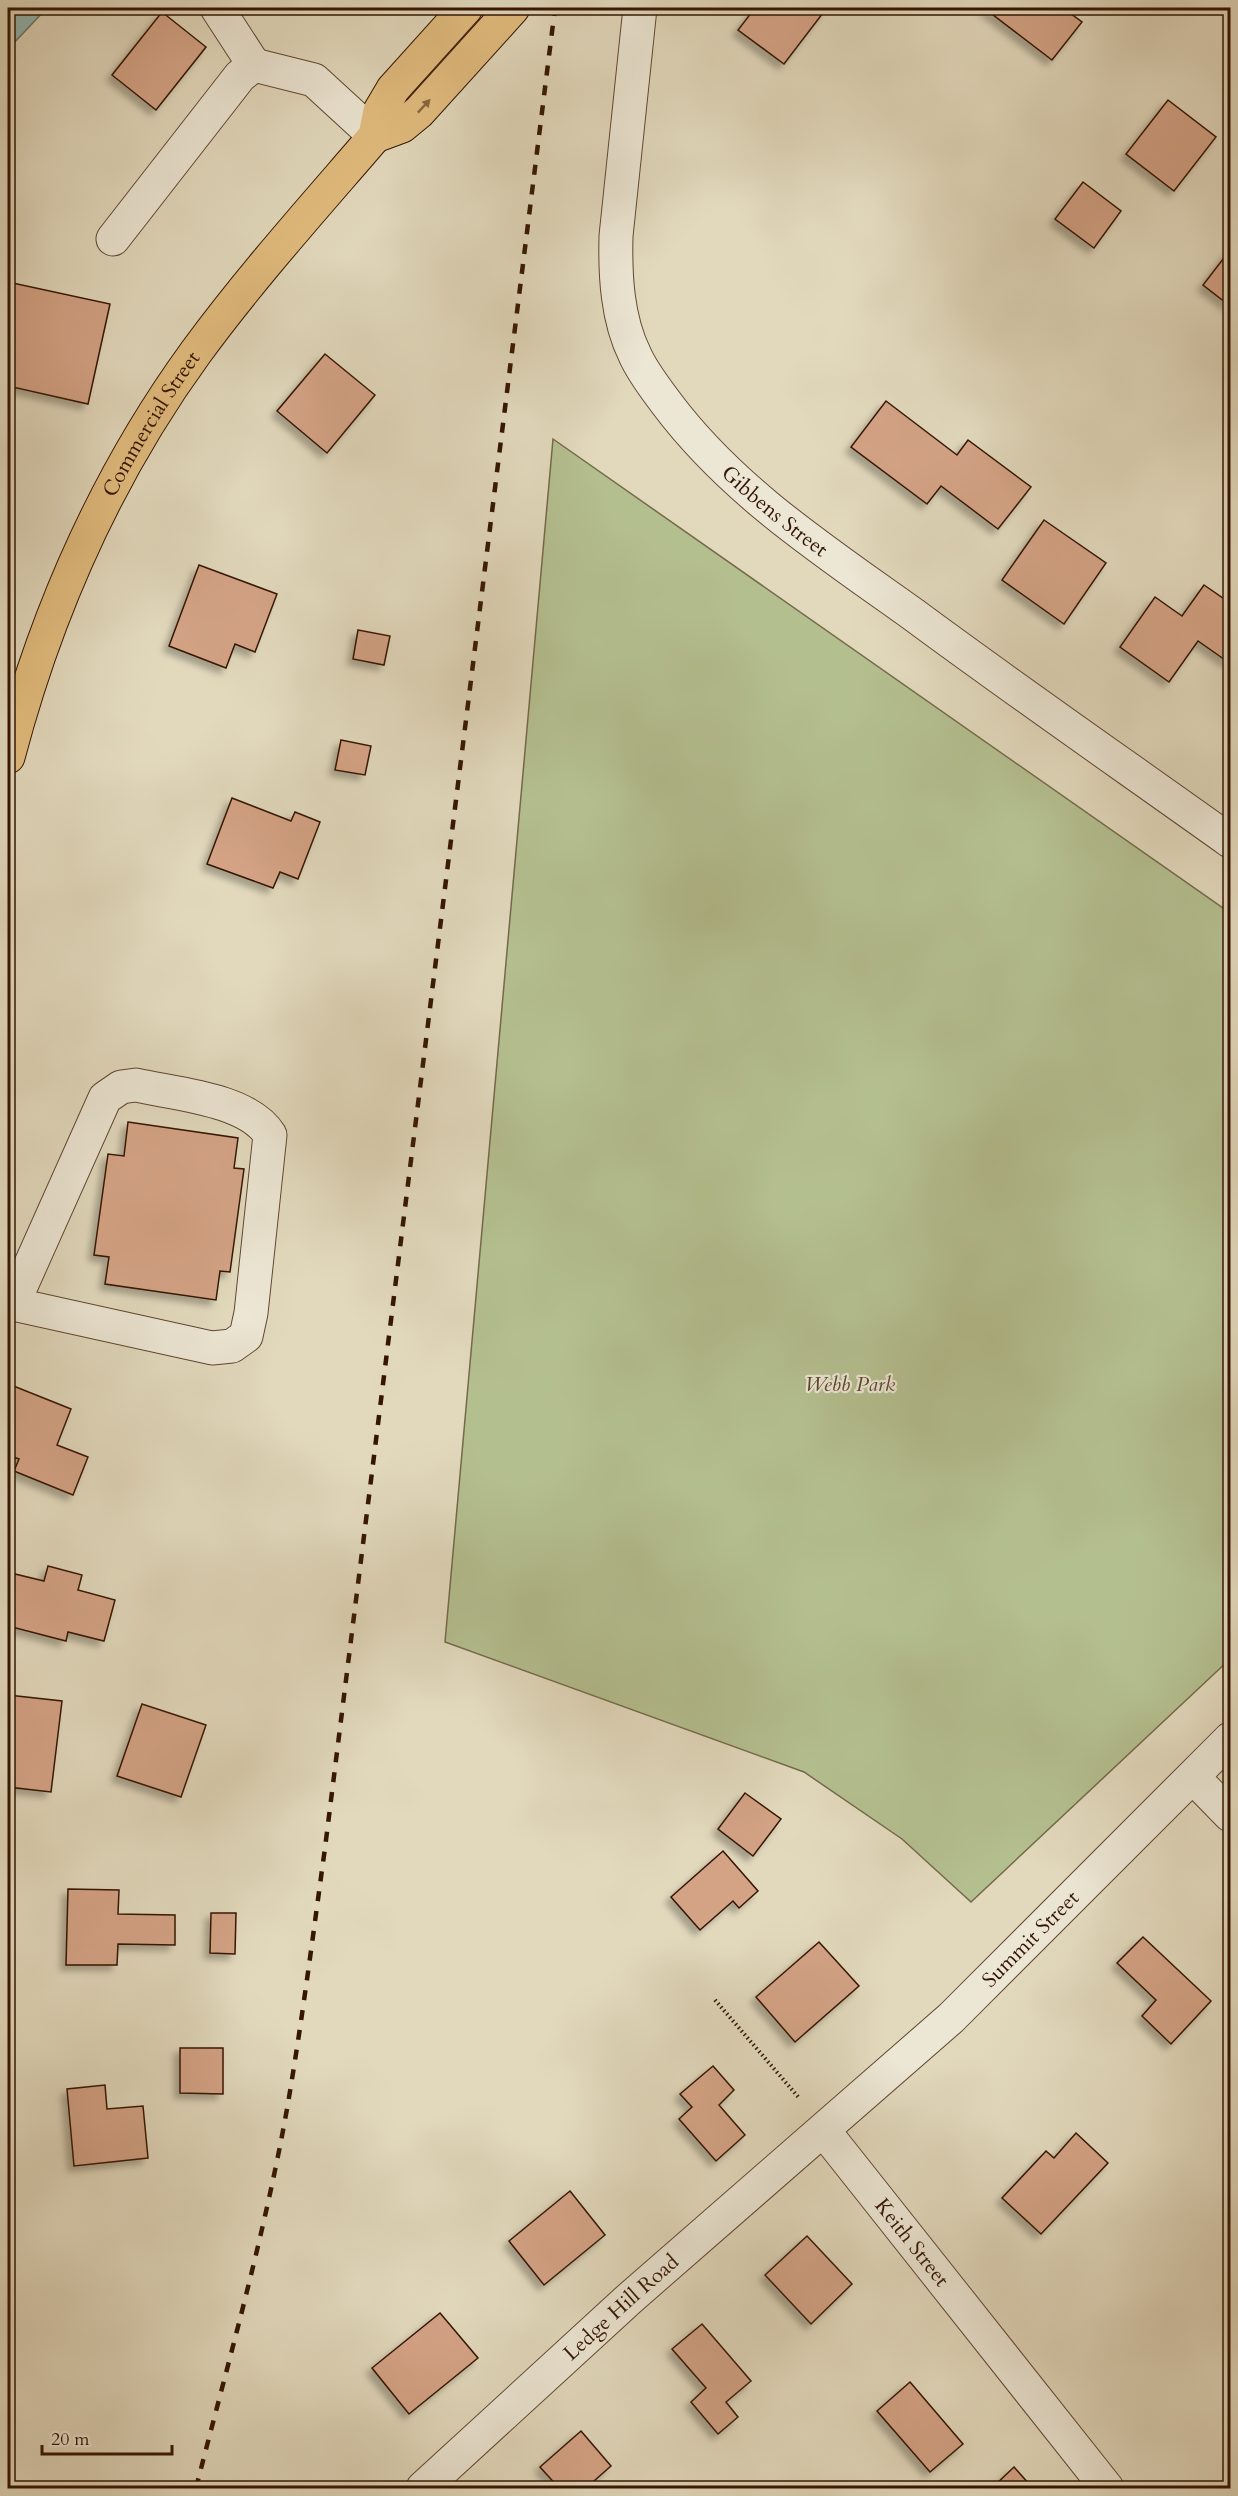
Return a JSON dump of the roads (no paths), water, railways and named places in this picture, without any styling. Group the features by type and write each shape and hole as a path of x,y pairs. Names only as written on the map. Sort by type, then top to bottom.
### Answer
{"main road":[{"name":"Commercial Street","path":"375,136 380,111 393,88 466,8"},
{"name":"Commercial Street","path":"8,756 24,701 52,623 94,525 117,477 167,395 202,344 267,262 375,136 402,126 419,112 513,8"}],"street":[{"path":"216,8 254,65 314,80 375,136"},
{"name":"Gibbens Street","path":"638,22 617,224 615,265 618,297 634,355 653,385 676,416 758,500 1009,685 1230,841"},
{"path":"112,239 240,76 254,65"},
{"path":"136,1085 227,1105 263,1124 270,1135 251,1313 246,1336 232,1346 212,1348 10,1303 105,1098 121,1087 136,1085"},
{"name":"Summit Street","path":"824,2131 981,1991 1230,1739"},
{"path":"1193,1777 1230,1815"},
{"name":"Ledge Hill Road","path":"440,2483 629,2299 824,2131"},
{"name":"Keith Street","path":"824,2131 1107,2488"}],"water":[{"path":"8,8 47,8 8,49"}],"railway":[{"path":"196,2488 268,2205 287,2109 302,2011 325,1848 555,8"}],"park label":[{"name":"Webb Park","path":"850,1384"}]}
